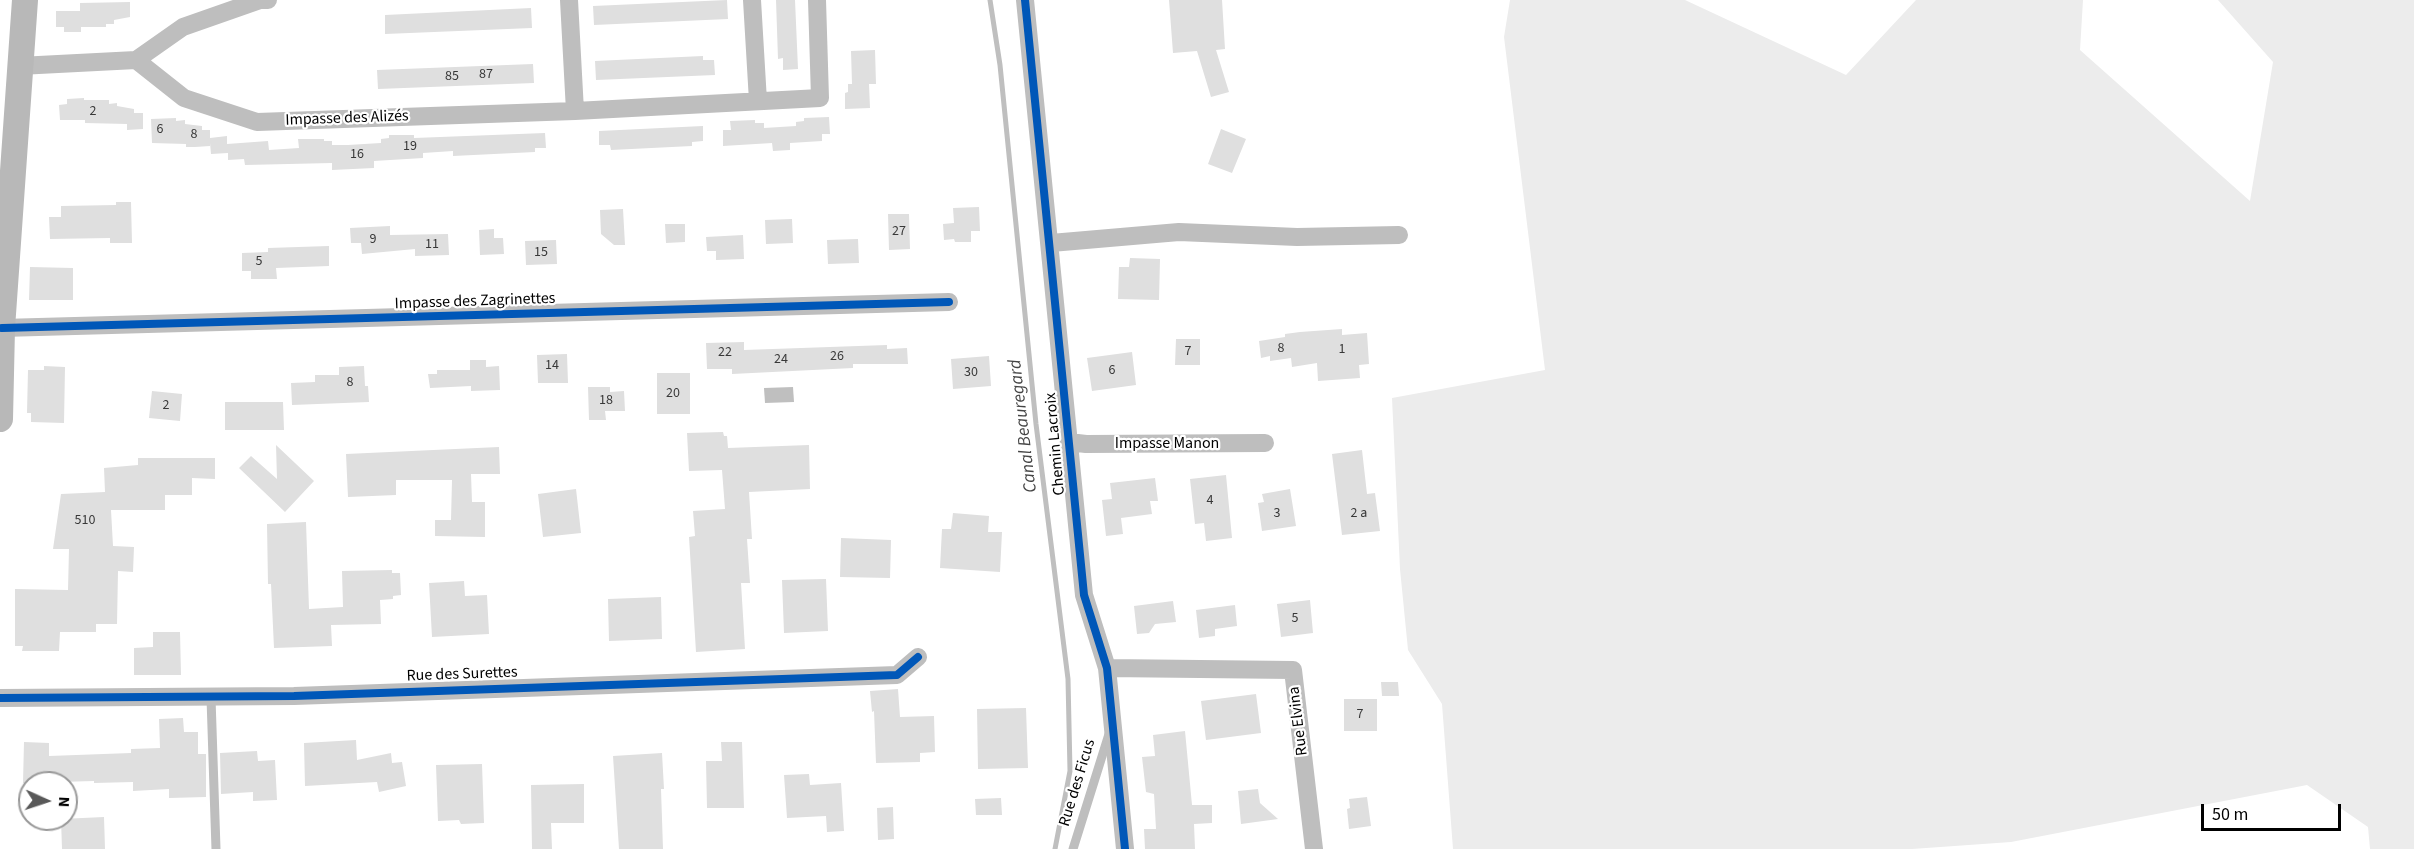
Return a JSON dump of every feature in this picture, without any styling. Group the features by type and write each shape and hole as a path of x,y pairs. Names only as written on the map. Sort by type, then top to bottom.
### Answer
{"main road":[{"path":"0,419 2,328 19,66 20,1"}],"street":[{"path":"19,66 136,60 183,27 260,0 268,0"},
{"path":"569,0 575,111"},
{"path":"752,0 758,101"},
{"name":"Impasse des Alizés","path":"136,60 184,98 257,122 575,111 820,98 818,0"},
{"name":"Chemin Lacroix","path":"1025,0 1051,243 1084,595 1107,668 1125,849"},
{"path":"1051,243 1179,232 1298,237 1399,235"},
{"name":"Impasse des Zagrinettes","path":"2,328 949,302"},
{"name":"Impasse Manon","path":"1069,442 1086,444 1265,443"},
{"name":"Rue des Surettes","path":"0,698 211,698 897,675 918,657"},
{"name":"Rue Elvina","path":"1107,668 1293,670 1314,849"}],"lane":[{"path":"211,698 216,849"},
{"name":"Rue des Ficus","path":"1073,849 1111,726"}],"shaded area":[{"path":"1510,0 1685,0 1846,75 1916,0 2083,0 2080,50 2250,201 2273,62 2218,0 2414,0 2414,849 2370,849 2368,827 2307,785 2011,842 1912,849 1453,849 1442,704 1408,650 1400,569 1392,398 1545,370 1504,37"},
{"path":"793,387 794,402 765,403 764,388"}],"building":[{"path":"727,0 728,19 594,25 593,6"},
{"path":"776,0 795,0 798,69 783,70 783,58 778,59"},
{"path":"1169,0 1222,0 1225,49 1216,50 1229,92 1211,97 1197,51 1173,53"},
{"path":"130,2 130,17 114,20 114,24 106,24 106,27 81,27 81,32 64,32 64,27 56,27 56,11 80,11 80,3"},
{"path":"531,8 532,28 385,34 385,15"},
{"path":"875,50 876,84 869,84 870,108 845,109 845,93 848,92 848,84 852,84 851,51"},
{"path":"703,56 703,60 714,60 715,75 596,80 595,61"},
{"path":"533,64 534,83 378,89 377,70"},
{"path":"84,98 84,100 109,100 109,104 117,103 117,106 134,109 134,113 143,113 143,129 127,130 127,124 60,120 59,105 67,104 67,99"},
{"path":"829,117 830,134 822,134 822,141 790,143 790,150 773,151 772,143 723,146 723,130 731,130 730,121 755,120 755,123 764,123 764,128 796,126 796,122 804,121 804,118"},
{"path":"176,118 176,121 185,120 185,124 202,126 202,130 210,130 210,138 227,136 227,144 268,141 269,150 299,148 298,139 324,139 324,141 332,141 332,145 348,145 381,143 381,139 389,138 389,135 414,135 414,138 545,133 546,148 535,148 535,152 453,156 453,151 423,153 423,158 374,161 374,168 332,170 332,163 245,165 244,159 228,160 228,153 211,154 210,143 210,146 186,147 186,144 152,143 151,119"},
{"path":"703,126 703,141 692,142 692,146 611,150 610,145 599,145 599,131"},
{"path":"1221,129 1246,139 1232,173 1208,164"},
{"path":"116,202 131,202 132,243 110,243 110,238 50,239 49,217 61,217 61,206 116,205"},
{"path":"979,207 980,231 971,231 971,242 944,240 943,224 954,223 953,208"},
{"path":"623,209 625,245 614,245 601,234 600,210"},
{"path":"888,214 909,214 910,249 889,250"},
{"path":"792,219 793,243 766,244 765,220"},
{"path":"665,224 685,224 685,242 666,243"},
{"path":"390,226 390,235 448,234 449,255 415,256 415,249 362,254 361,243 351,243 350,228"},
{"path":"494,229 494,238 503,238 504,254 480,255 479,230"},
{"path":"743,235 744,259 716,260 716,251 707,251 706,237"},
{"path":"858,239 859,263 828,264 827,240"},
{"path":"556,240 557,264 526,265 525,241"},
{"path":"329,246 329,266 276,268 277,279 251,279 251,271 242,271 242,253 268,252 268,248"},
{"path":"1130,258 1160,259 1159,300 1118,299 1119,267 1129,267"},
{"path":"30,267 73,268 73,300 29,300"},
{"path":"1342,329 1342,335 1367,333 1369,364 1359,365 1360,378 1318,381 1317,363 1292,367 1291,358 1270,361 1270,356 1261,358 1259,341 1285,337 1285,334"},
{"path":"1176,339 1200,339 1200,365 1175,365"},
{"path":"744,342 744,350 887,345 887,349 907,348 908,364 853,364 853,368 732,374 732,369 707,369 706,343"},
{"path":"1132,352 1136,385 1092,391 1087,358"},
{"path":"567,354 568,383 538,383 537,355"},
{"path":"989,356 991,386 953,389 951,359"},
{"path":"470,360 486,360 486,367 499,366 500,390 471,391 471,386 430,388 428,374 437,374 437,370 470,370"},
{"path":"44,366 65,367 64,423 31,422 31,413 27,413 28,370 44,370"},
{"path":"364,366 369,402 292,405 291,383 315,382 315,375 339,375 339,367"},
{"path":"657,373 690,373 690,414 657,414"},
{"path":"588,387 610,387 610,392 624,391 625,411 605,411 606,420 589,420"},
{"path":"152,391 182,394 180,421 149,418"},
{"path":"225,402 283,402 284,430 225,430"},
{"path":"723,432 724,436 727,436 728,448 809,445 810,489 749,492 752,539 747,539 750,583 741,583 745,649 696,652 689,537 695,536 693,511 725,509 722,470 689,471 687,433"},
{"path":"276,445 314,481 285,512 239,468 251,456 277,479"},
{"path":"499,447 500,474 471,474 472,502 485,502 485,537 435,536 435,520 451,520 452,480 396,480 396,495 348,497 346,454"},
{"path":"1362,450 1367,494 1375,493 1380,531 1342,535 1332,454"},
{"path":"138,458 215,458 215,479 192,478 192,495 165,495 165,510 111,510 113,546 134,547 133,572 118,571 117,624 96,624 96,632 60,632 59,651 22,651 23,646 15,646 15,589 68,590 69,549 53,549 61,494 105,492 104,468 138,465"},
{"path":"1226,475 1232,538 1206,541 1204,523 1195,524 1190,479"},
{"path":"1155,478 1158,501 1150,501 1152,514 1121,518 1123,534 1106,536 1102,500 1112,499 1110,483"},
{"path":"576,489 581,533 543,537 538,494"},
{"path":"1290,489 1296,526 1262,531 1258,503 1264,502 1262,494"},
{"path":"953,513 989,516 988,532 1002,532 1000,572 940,568 942,529 951,529"},
{"path":"306,522 309,609 343,607 342,571 392,570 392,573 400,573 401,595 393,596 393,599 380,600 381,624 331,625 332,646 274,648 271,584 268,584 267,524"},
{"path":"841,538 891,540 890,578 840,577"},
{"path":"826,579 828,631 784,633 782,580"},
{"path":"464,581 465,596 487,595 489,634 432,637 429,583"},
{"path":"661,597 662,639 609,641 608,599"},
{"path":"1310,600 1313,633 1281,637 1277,604"},
{"path":"1173,601 1176,622 1155,624 1149,633 1137,634 1134,606"},
{"path":"1235,605 1237,626 1215,629 1215,636 1199,638 1196,610"},
{"path":"153,632 180,632 181,675 134,675 134,648 153,647"},
{"path":"1381,682 1398,682 1399,696 1382,696"},
{"path":"898,689 900,717 934,716 935,752 920,753 920,762 876,763 874,711 872,712 870,691"},
{"path":"1256,694 1261,733 1206,740 1201,701"},
{"path":"1344,699 1377,699 1377,731 1344,731"},
{"path":"1026,708 1028,768 978,769 977,709"},
{"path":"183,718 184,732 198,732 198,754 206,754 206,797 169,798 169,789 133,791 133,782 78,781 78,771 23,771 24,742 49,743 49,756 131,753 131,749 160,748 159,719"},
{"path":"1185,731 1192,805 1212,805 1212,823 1194,824 1195,849 1145,849 1144,829 1156,829 1154,794 1146,792 1142,757 1155,756 1153,735"},
{"path":"356,740 357,760 391,753 392,763 402,762 406,786 379,792 377,782 305,786 304,743"},
{"path":"721,742 742,742 744,808 707,808 706,761 722,761"},
{"path":"257,751 258,761 275,760 277,800 253,801 253,792 221,794 220,753"},
{"path":"662,753 663,849 619,849 613,756"},
{"path":"482,764 484,823 461,824 459,820 438,821 436,765"},
{"path":"809,774 810,785 841,783 844,831 827,832 826,816 787,818 784,775"},
{"path":"584,784 584,823 551,823 552,849 532,849 531,785"},
{"path":"1258,789 1260,803 1278,819 1241,824 1238,791"},
{"path":"1367,797 1371,826 1349,829 1347,809 1350,808 1349,799"},
{"path":"1001,798 1002,815 976,815 975,799"},
{"path":"893,807 894,839 878,840 877,808"},
{"path":"104,817 105,849 62,849 61,831 78,831 78,818"}],"waterway":[{"name":"Canal Beauregard","path":"990,0 1000,65 1036,424 1068,679 1070,771 1055,849"}],"cycle path":[{"path":"1025,0 1084,595 1107,668 1125,849"},
{"path":"2,328 949,302"},
{"path":"0,698 294,696 897,675 918,657"}]}
